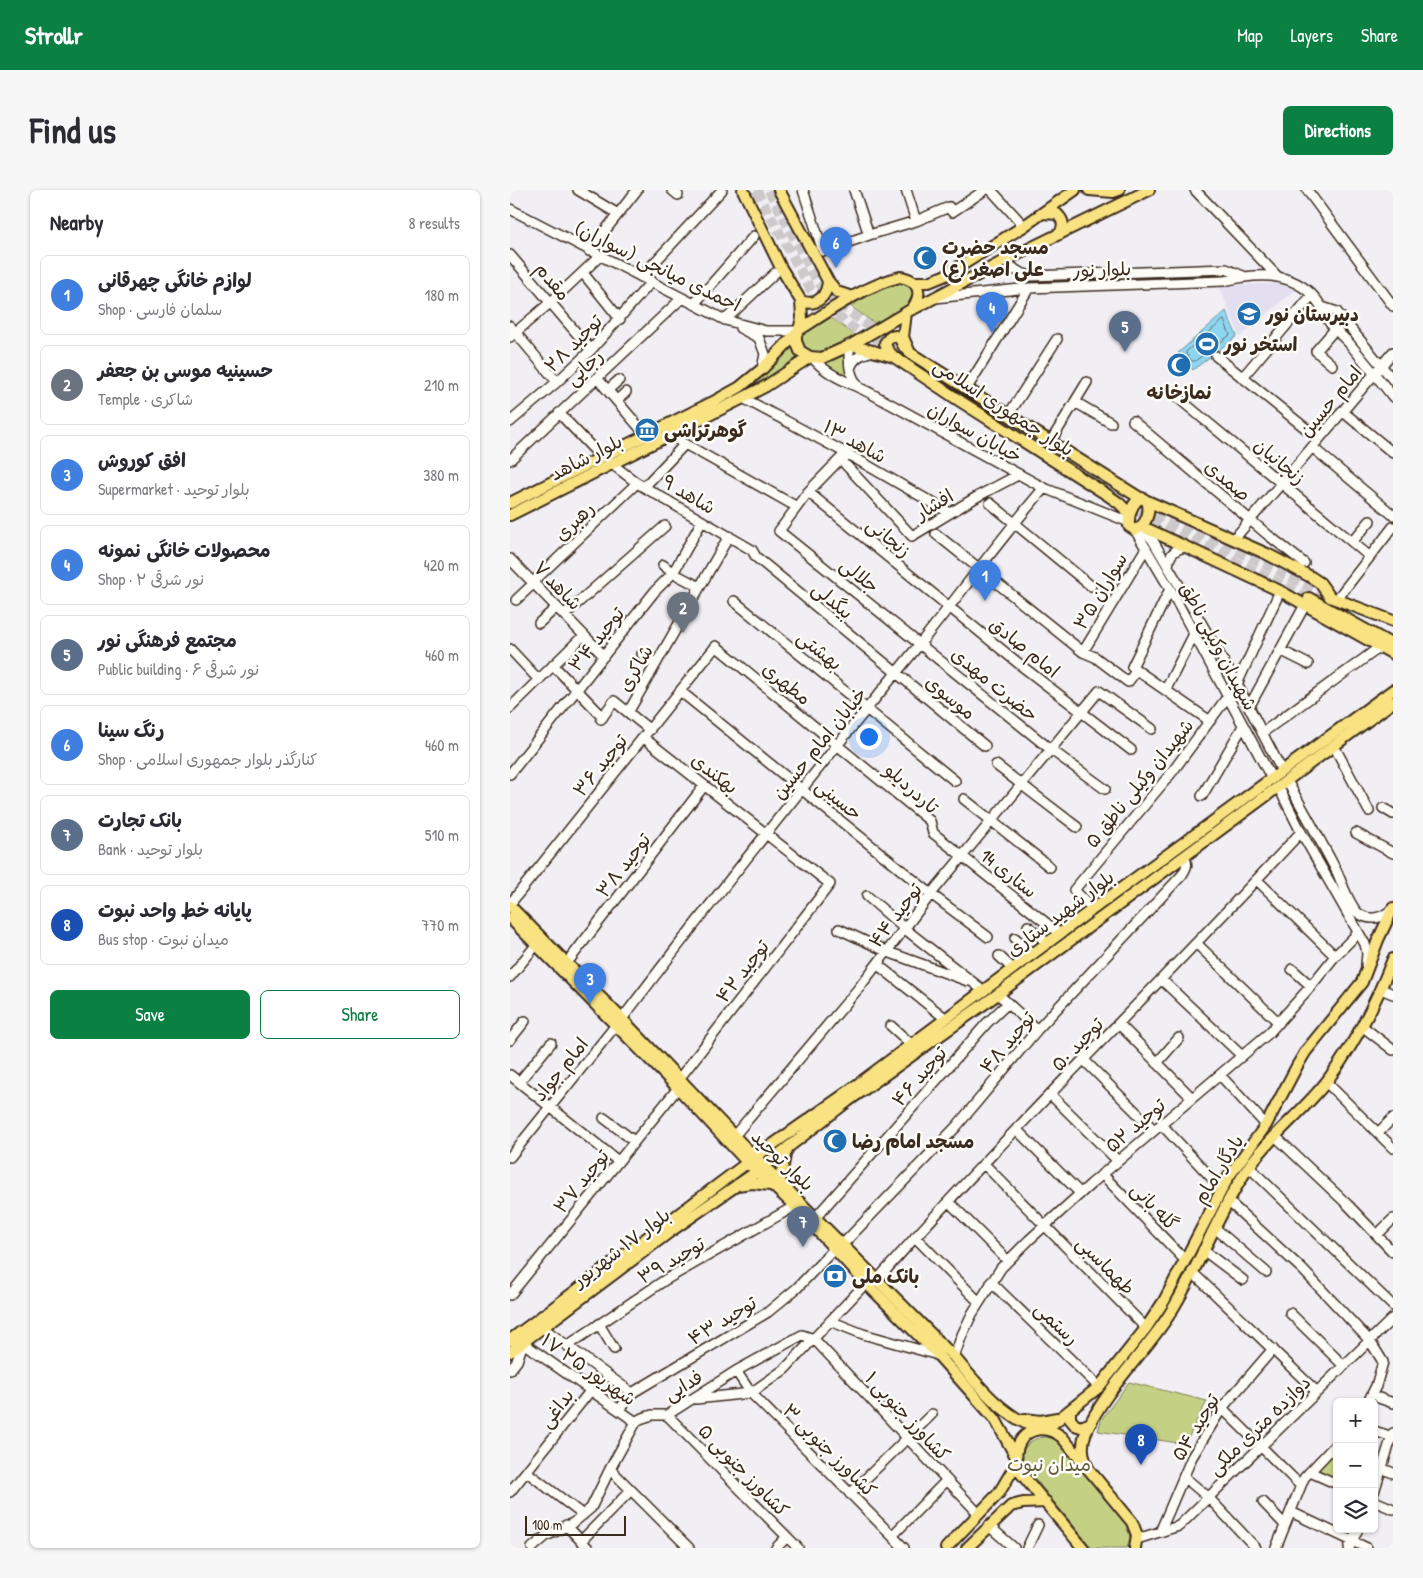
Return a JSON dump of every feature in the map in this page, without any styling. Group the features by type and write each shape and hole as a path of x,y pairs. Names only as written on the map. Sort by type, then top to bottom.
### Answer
{"main road":[{"path":"742,190 781,268 801,301 802,318 796,341 798,348 803,354 811,357"},
{"path":"779,190 828,281 837,292 852,297"},
{"path":"1089,190 1114,190"},
{"path":"909,311 1006,260 1149,190"},
{"name":"بلوار شاهد","path":"510,503 740,387 762,369 798,332 852,297 900,277 908,278 913,282 929,282 946,275 1043,213 1067,192"},
{"path":"1043,213 1052,212 1063,220 1060,234"},
{"path":"801,301 814,303 820,300 828,290 828,281"},
{"name":"بلوار جمهوری اسلامی","path":"913,282 919,293 918,300 909,311 904,337 910,353 1144,499 1234,539 1311,577 1320,583 1333,598 1393,621"},
{"name":"بلوار شاهد","path":"510,515 766,386 811,357 822,358 850,345 909,311"},
{"path":"894,357 885,344 893,336 900,339 910,353"},
{"name":"بلوار جمهوری اسلامی","path":"850,345 878,351 894,357 1119,503 1135,524 1280,591 1307,601 1364,628 1393,645"},
{"path":"1119,503 1129,498 1127,489"},
{"path":"1144,499 1148,511 1135,524 1135,502 1144,499"},
{"path":"1159,535 1154,530 1152,520 1160,511 1167,509"},
{"name":"بلوار جمهوری اسلامی","path":"1307,601 1393,654"},
{"name":"بلوار شهید ستاری","path":"751,1160 842,1096 945,1018 1393,690"},
{"name":"بلوار شهید ستاری","path":"760,1169 850,1100 986,1003 1393,702"},
{"path":"1177,849 1184,857"},
{"name":"بلوار توحید","path":"510,905 567,963 619,1022"},
{"name":"یادگار امام","path":"1043,1429 1087,1398 1099,1387 1146,1328 1164,1301 1229,1176 1266,1125 1296,1066 1306,1051 1357,990 1393,908"},
{"name":"بلوار توحید","path":"510,918 619,1022 760,1169 816,1217 866,1283 938,1355 996,1419 1016,1459"},
{"name":"یادگار امام","path":"1088,1468 1082,1457 1085,1434 1091,1423 1168,1316 1228,1202 1249,1167 1275,1136 1326,1082 1362,1026 1381,989 1393,959"},
{"name":"بلوار توحید","path":"678,1083 734,1136 738,1147"},
{"path":"733,1175 737,1162 738,1147 772,1146"},
{"path":"728,1186 776,1183 788,1147"},
{"name":"بلوار ۱۷ شهریور","path":"515,1337 543,1328 728,1186 733,1175 751,1160"},
{"name":"بلوار ۱۷ شهریور","path":"510,1352 515,1337 728,1186 760,1169"},
{"name":"بلوار توحید","path":"776,1183 795,1206 877,1280 954,1357 998,1405 1010,1415 1043,1429"},
{"path":"998,1405 1018,1416 1035,1421 1047,1420 1066,1413 1075,1426 1081,1427 1091,1423"},
{"path":"1083,1548 1020,1472 1016,1459 1017,1446 1029,1432 1043,1429 1055,1432 1062,1437 1132,1522 1136,1530 1137,1544"},
{"path":"946,1548 999,1494 1016,1459"},
{"path":"999,1494 1008,1494 1012,1502 1010,1506"},
{"path":"967,1548 1010,1506 1023,1503 1046,1502"}],"street":[{"path":"578,190 618,214"},
{"path":"590,251 637,190"},
{"path":"641,277 722,190"},
{"path":"803,190 823,251 916,221 949,207 952,212 985,190"},
{"path":"854,190 869,235"},
{"path":"906,190 916,221"},
{"path":"991,190 1024,226"},
{"path":"1195,190 1277,276"},
{"path":"1307,190 1393,306"},
{"name":"احمدی میانجی (سواران)","path":"510,209 725,320 766,331 798,332"},
{"path":"694,304 754,236"},
{"name":"مقدم","path":"510,255 591,350"},
{"path":"557,382 512,332 551,302 600,256"},
{"name":"بلوار نور","path":"1006,260 1017,272 1036,276 1226,269 1243,276"},
{"path":"583,273 620,319"},
{"path":"762,369 765,354 759,338 725,320 775,273"},
{"name":"بلوار نور","path":"931,299 1029,288 1224,281 1243,276 1277,276 1290,279 1312,295 1322,307 1328,321 1336,328 1393,397"},
{"name":"توحید ۲۸","path":"512,420 591,350 652,281"},
{"path":"967,388 1029,288"},
{"path":"1242,378 1312,295"},
{"name":"رجایی","path":"510,460 682,298"},
{"name":"بلوار نور","path":"1322,307 1337,312 1393,380"},
{"path":"1332,365 1316,351 1336,328"},
{"path":"1009,414 1056,339"},
{"path":"850,345 852,379 858,386"},
{"path":"850,368 852,363 862,354 878,351"},
{"name":"امام حسین","path":"1234,539 1393,352"},
{"path":"1216,356 1319,439"},
{"name":"خیابان سواران","path":"811,357 818,365 852,385 858,386 1018,475 1044,488 1135,524"},
{"path":"597,378 646,435"},
{"path":"608,390 619,380"},
{"path":"1051,441 1087,382"},
{"path":"617,400 626,392"},
{"name":"زنجانیان","path":"1171,392 1369,556"},
{"name":"شاهد ۱۳","path":"743,398 846,453 950,513"},
{"path":"1075,402 1112,424"},
{"path":"510,409 512,420"},
{"path":"1342,411 1393,453"},
{"path":"559,413 601,457"},
{"name":"صمدی","path":"1133,421 1304,563"},
{"path":"669,435 797,507 808,492 846,453"},
{"name":"رهبری","path":"516,600 684,444"},
{"path":"1312,448 1393,515"},
{"name":"افشار","path":"846,453 843,460 844,463 910,535 1018,475"},
{"name":"شاهد ۹","path":"612,464 641,485 752,550"},
{"name":"خیابان امام حسین","path":"619,1022 802,790 950,607 1014,523 1044,488"},
{"name":"زنجانی","path":"808,492 950,607"},
{"path":"990,503 1091,586"},
{"name":"جلالی","path":"797,507 780,530 919,645"},
{"name":"توحید ۳۴","path":"510,774 655,591 673,573 702,521"},
{"path":"1352,542 1370,521"},
{"name":"شهیدان وکیلی ناطق","path":"1135,524 1146,548 1272,779"},
{"name":"شهیدان وکیلی ناطق","path":"1135,524 1152,539 1250,708 1282,771"},
{"path":"564,615 665,526"},
{"path":"1333,598 1393,527"},
{"path":"936,534 1083,652 1095,657 1128,682 1170,589"},
{"name":"شاکری","path":"628,711 729,536"},
{"path":"1168,567 1170,556 1174,551 1185,547"},
{"name":"سواران ۳۵","path":"1083,652 1146,548"},
{"name":"بیگدلی","path":"752,550 756,557 896,673"},
{"name":"شاهد ۷","path":"511,563 534,583 604,656"},
{"path":"663,565 673,573 700,587"},
{"path":"1236,684 1280,591"},
{"name":"بهشتی","path":"734,601 955,782"},
{"path":"1250,708 1307,601"},
{"name":"امام صادق","path":"950,607 1131,750"},
{"path":"540,623 557,608"},
{"path":"1166,689 1194,634"},
{"path":"510,708 584,635"},
{"name":"حضرت مهدی","path":"919,645 1050,749 1105,789"},
{"name":"توحید ۳۶","path":"510,905 716,646"},
{"name":"مطهری","path":"716,646 838,746"},
{"path":"1262,733 1380,647"},
{"path":"510,649 539,680"},
{"path":"1280,650 1308,664"},
{"path":"642,654 656,664"},
{"path":"553,665 602,718 614,701 650,730"},
{"path":"1134,668 1210,721"},
{"name":"موسوی","path":"896,673 985,746"},
{"name":"حسینی","path":"680,691 931,894 988,937"},
{"path":"1081,712 1099,692 1152,729"},
{"name":"شهیدان وکیلی ناطق ۵","path":"1093,909 1074,890 1173,771 1228,696"},
{"name":"توحید ۴۴","path":"734,1136 878,965 931,894 1081,712"},
{"path":"1202,796 1243,726"},
{"name":"بهکندی","path":"644,738 830,884"},
{"name":"تاردردیلو","path":"838,746 930,821 934,833 962,857"},
{"path":"1334,746 1369,811"},
{"path":"996,765 1077,827"},
{"path":"1283,784 1298,801 1355,909 1364,916 1375,919 1386,915 1393,908"},
{"path":"1283,784 1288,805 1301,832 1364,944 1367,953 1366,972"},
{"name":"توحید ۳۸","path":"567,963 704,786"},
{"path":"964,800 1050,867"},
{"path":"1288,805 1292,801 1298,801"},
{"path":"1383,808 1393,814"},
{"name":"توحید ۵۰","path":"877,1280 948,1202 1162,980 1301,832"},
{"path":"1356,833 1393,853"},
{"name":"ستاری 14","path":"962,857 1060,934"},
{"name":"توحید ۴۸","path":"839,1246 956,1127 1037,1030 1182,875 1187,866 1184,857"},
{"path":"1257,880 1335,956"},
{"name":"توحید ۴۲","path":"678,1083 830,884"},
{"path":"867,896 905,929 984,991"},
{"path":"1028,926 1047,943"},
{"path":"839,929 888,952 976,983"},
{"name":"توحید ۵۲","path":"954,1357 962,1334 979,1302 1008,1261 1102,1174 1269,1033 1335,956 1358,934"},
{"path":"1015,938 1033,954"},
{"path":"1196,943 1279,1022"},
{"path":"510,977 537,944"},
{"path":"999,956 1013,969"},
{"path":"878,965 945,1018"},
{"path":"1292,969 1311,986"},
{"path":"1162,980 1242,1056"},
{"path":"1381,989 1393,994"},
{"path":"998,994 1037,1030"},
{"path":"986,1003 989,1010 987,1023"},
{"name":"توحید ۴۶","path":"816,1217 987,1023 1008,1003"},
{"path":"510,1040 525,1021"},
{"name":"امام جواد","path":"510,1157 619,1022"},
{"path":"1119,1024 1192,1098"},
{"path":"890,1026 911,1044"},
{"path":"1362,1026 1393,1050"},
{"path":"1157,1062 1179,1038"},
{"path":"519,1082 551,1043"},
{"path":"1084,1060 1158,1127 1222,1189"},
{"path":"510,1075 618,1161"},
{"path":"1220,1075 1266,1125"},
{"path":"1326,1082 1393,1148"},
{"name":"توحید ۳۷","path":"510,1295 634,1141 678,1083"},
{"path":"1051,1095 1118,1161"},
{"path":"604,1118 634,1141"},
{"path":"1378,1133 1393,1118"},
{"path":"1017,1130 1080,1194"},
{"path":"1275,1136 1393,1252"},
{"name":"طهماسبی","path":"984,1164 1146,1328"},
{"path":"1249,1167 1393,1306"},
{"name":"گله بانی","path":"1102,1174 1185,1260"},
{"path":"948,1202 1008,1261"},
{"path":"1228,1202 1302,1269 1370,1341 1383,1362 1376,1386 1370,1398"},
{"name":"توحید ۳۹","path":"567,1346 665,1280 795,1206"},
{"path":"1376,1235 1393,1219"},
{"path":"1215,1228 1266,1272"},
{"path":"915,1237 979,1302"},
{"name":"توحید ۴۳","path":"619,1410 632,1393 768,1312 797,1288 839,1246"},
{"path":"1203,1250 1243,1280"},
{"path":"1192,1272 1317,1392"},
{"name":"رستمی","path":"992,1282 1099,1387"},
{"path":"693,1399 751,1393 785,1369 866,1283"},
{"path":"1290,1313 1344,1366"},
{"name":"دوازده متری ملکی","path":"1137,1544 1160,1532 1179,1526 1393,1318"},
{"path":"830,1321 863,1334 938,1355"},
{"path":"599,1324 614,1350"},
{"path":"543,1328 632,1393"},
{"path":"1384,1328 1393,1332"},
{"name":"فدایی","path":"636,1422 652,1415 667,1415 736,1371 802,1334 814,1340"},
{"path":"510,1370 517,1361 515,1337"},
{"name":"۱۷ شهریور ۲۵","path":"515,1337 636,1422"},
{"name":"کشاورز جنوبی ۱","path":"814,1340 979,1514"},
{"name":"توحید ۵۴","path":"1160,1532 1192,1457 1222,1408 1273,1350"},
{"name":"کشاورز جنوبی ۳","path":"736,1371 751,1393 904,1548"},
{"name":"بداغی","path":"510,1492 591,1390"},
{"path":"1379,1398 1393,1402"},
{"path":"1222,1408 1300,1485"},
{"path":"850,1494 932,1414"},
{"name":"کشاورز جنوبی ۵","path":"667,1415 798,1548"},
{"path":"532,1548 546,1536 583,1515 591,1508 636,1422"},
{"path":"1375,1488 1393,1436 1378,1432"},
{"path":"1280,1547 1285,1525 1300,1485 1304,1478 1333,1447"},
{"path":"1381,1468 1393,1472"},
{"path":"610,1469 689,1548"},
{"path":"527,1472 583,1515"},
{"path":"1310,1472 1333,1482"},
{"path":"1184,1476 1208,1497 1256,1548"},
{"path":"892,1536 947,1480"},
{"path":"566,1525 584,1544 631,1490"},
{"path":"1262,1502 1285,1525"},
{"path":"1378,1503 1393,1510"},
{"path":"1291,1512 1351,1545 1367,1548"},
{"path":"1027,1548 1038,1525"},
{"path":"989,1526 1014,1548"},
{"path":"1351,1545 1356,1533"},
{"path":"776,1548 787,1537"}],"shaded area":[{"name":"دبیرستان نور","path":"1282,283 1295,290 1240,337 1219,286"}],"green space":[{"path":"903,282 911,290 912,300 904,309 891,316 874,323 849,305 893,283"},
{"path":"829,316 856,336 825,351 813,354 804,346 801,335"},
{"path":"789,343 795,354 802,360 736,397 764,372"},
{"path":"846,353 849,381 821,365"},
{"path":"1129,1382 1207,1401 1185,1444 1098,1431 1101,1420"},
{"name":"میدان نبوت","path":"1047,1437 1053,1438 1061,1445 1126,1524 1130,1537 1127,1548 1092,1548 1027,1469 1024,1463 1023,1451 1035,1440"},
{"path":"1331,1456 1333,1457 1333,1478 1316,1472"}],"water":[{"name":"استخر نور","path":"1226,311 1237,336 1193,370 1178,353"}],"tunnel":[{"path":"756,190 811,290 838,317 891,353"},
{"path":"769,190 816,279 832,298 917,362"},
{"path":"1114,495 1158,524 1309,598"},
{"path":"1143,504 1161,517 1245,555 1330,597"}],"place":[{"name":"مسجد حضرت علی اصغر (ع)","path":"925,258"},
{"name":"رنگ سینا","path":"836,268"},
{"name":"دبیرستان نور","path":"1249,314"},
{"name":"محصولات خانگی نمونه","path":"992,333"},
{"name":"استخر نور","path":"1207,344"},
{"name":"مجتمع فرهنگی نور","path":"1125,352"},
{"name":"نمازخانه","path":"1179,365"},
{"name":"گوهرتراشی","path":"647,430"},
{"name":"لوازم خانگی چهرقانی","path":"985,601"},
{"name":"حسینیه موسی بن جعفر","path":"683,633"},
{"name":"افق کوروش","path":"590,1004"},
{"name":"مسجد امام رضا","path":"835,1141"},
{"name":"بانک تجارت","path":"803,1247"},
{"name":"بانک ملی","path":"835,1276"},
{"name":"پایانه خط واحد نبوت","path":"1141,1465"}]}
